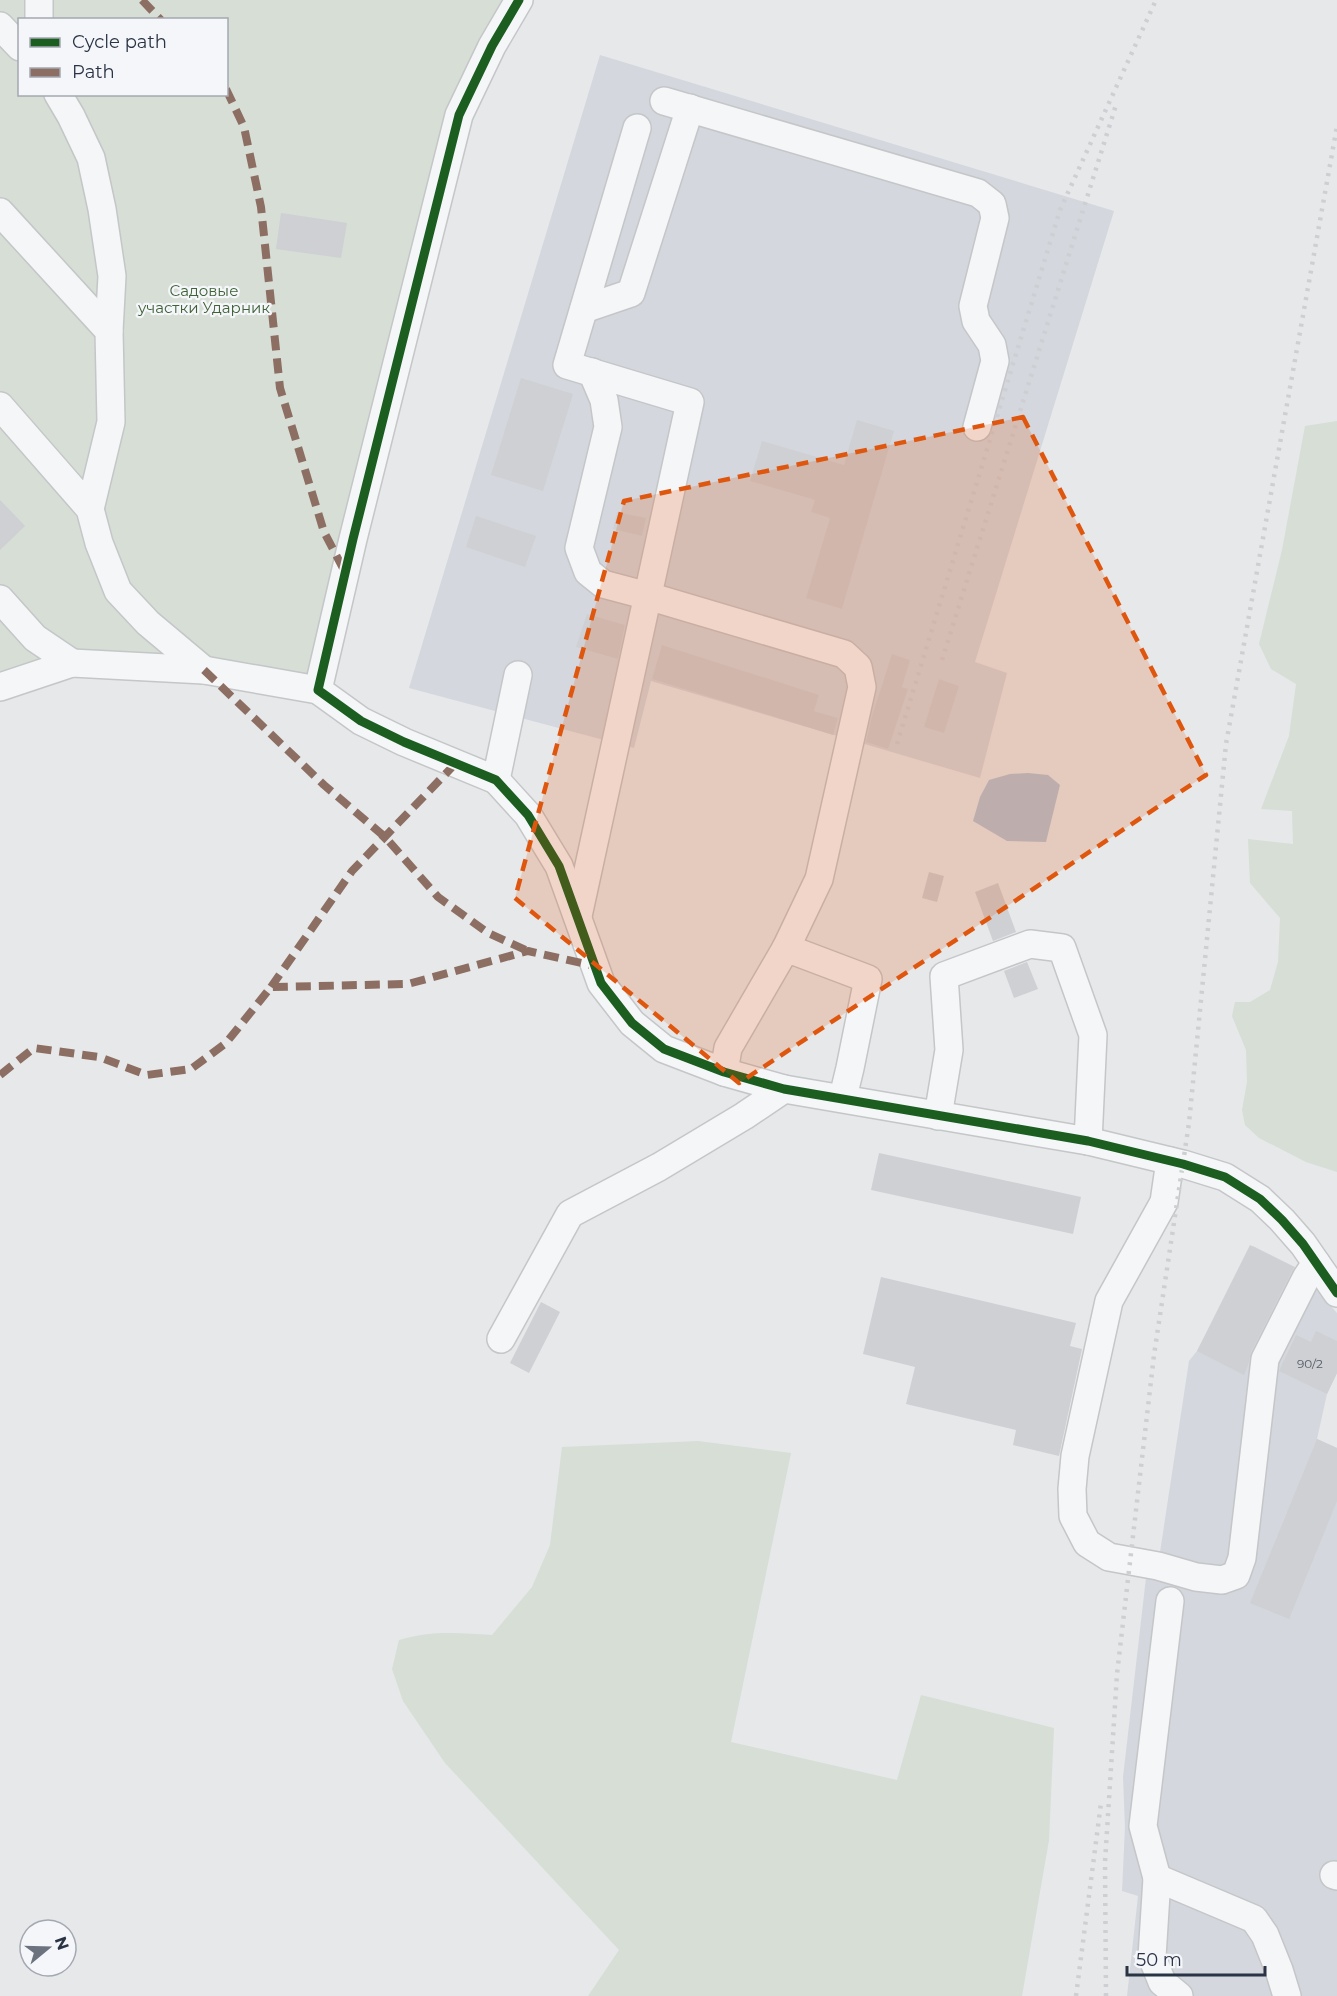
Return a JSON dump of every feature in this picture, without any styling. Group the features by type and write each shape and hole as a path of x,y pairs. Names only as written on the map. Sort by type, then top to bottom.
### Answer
{"street":[{"path":"39,0 39,18"},
{"path":"318,690 353,539 459,115 492,46 519,0"},
{"path":"0,26 18,45"},
{"path":"59,96 91,158 112,276 109,331 111,422 90,509"},
{"path":"664,101 978,193 992,204 995,218 974,306 976,321 992,345 995,361 977,427"},
{"path":"584,309 631,293 690,108"},
{"path":"578,916 690,402 567,365 637,128"},
{"path":"0,212 109,331"},
{"path":"592,372 604,400 608,427 579,548 588,572 603,584 843,654 858,666 862,687 819,879 786,948 728,1048 724,1072"},
{"path":"0,406 90,509 99,543 118,591 148,623 204,670"},
{"path":"0,599 35,638 72,663"},
{"path":"0,687 72,663 204,670 318,690 361,721 404,742 496,780 528,816 559,866 601,983 632,1023 664,1049 724,1072 784,1089 843,1097 938,1116 1088,1141 1225,1177 1260,1199 1303,1244 1337,1293"},
{"path":"496,780 518,675"},
{"path":"938,1116 949,1050 944,976 1030,944 1062,948 1093,1035 1088,1141"},
{"path":"786,948 868,979 843,1097"},
{"path":"501,1339 570,1214 659,1167 784,1089"},
{"path":"1170,1161 1164,1202 1108,1301 1075,1456 1072,1489 1073,1516 1087,1544 1109,1557 1158,1566 1196,1577 1222,1580 1236,1575 1242,1558 1265,1359 1316,1263"},
{"path":"1170,1601 1143,1826 1157,1878 1152,1957 1162,1982 1179,1996"},
{"path":"1157,1878 1254,1919 1265,1935 1287,1996"}],"highlighted area":[{"path":"1023,417 1206,775 739,1083 515,898 624,501"}],"shaded area":[{"path":"600,55 1114,211 975,662 1007,673 980,778 651,681 634,748 409,688"},
{"path":"1253,1246 1297,1268 1337,1313 1337,1373 1327,1394 1317,1439 1337,1448 1337,1996 1127,1996 1138,1896 1122,1891 1125,1827 1123,1777 1147,1569 1157,1572 1189,1361 1197,1351"}],"green space":[{"name":"Садовые участки Ударник","path":"0,0 519,0 459,115 318,690 72,663 0,687"},
{"path":"1337,421 1337,1172 1306,1162 1259,1138 1245,1125 1242,1110 1247,1082 1246,1050 1232,1016 1235,1002 1250,1002 1270,990 1278,962 1280,918 1250,883 1248,839 1293,844 1292,811 1261,809 1289,736 1296,684 1271,669 1259,644 1282,550 1305,426"},
{"path":"698,1441 791,1453 731,1742 897,1780 921,1695 1054,1728 1049,1840 1022,1996 588,1996 619,1950 445,1763 403,1701 392,1669 399,1640 434,1633 492,1635 532,1587 550,1545 562,1447"}],"water":[{"path":"1010,774 1048,775 1060,785 1046,842 1007,841 973,821 980,797 989,780"}],"building":[{"path":"281,213 347,223 341,258 276,249"},
{"path":"521,378 573,394 543,491 491,475"},
{"path":"857,420 894,431 842,609 806,598 830,518 811,512 815,500 750,481 762,441 844,465"},
{"path":"0,500 25,526 0,550"},
{"path":"617,512 646,518 642,536 613,529"},
{"path":"476,516 536,536 525,567 466,547"},
{"path":"587,614 625,625 618,659 576,647"},
{"path":"662,645 819,695 814,711 838,718 833,735 652,679"},
{"path":"892,654 910,660 902,687 908,689 888,749 866,742"},
{"path":"939,679 959,686 944,733 924,727"},
{"path":"929,872 944,876 937,902 922,898"},
{"path":"998,883 1016,932 993,941 975,892"},
{"path":"1027,962 1038,989 1014,998 1004,971"},
{"path":"879,1153 1081,1197 1073,1234 871,1190"},
{"path":"1250,1245 1294,1267 1251,1352 1244,1375 1197,1351"},
{"path":"881,1277 1076,1323 1070,1346 1082,1349 1059,1456 1013,1445 1016,1430 906,1404 915,1367 863,1354"},
{"path":"541,1302 560,1312 529,1373 510,1363"},
{"path":"1316,1331 1337,1341 1337,1373 1327,1394 1279,1371 1296,1335 1311,1342"},
{"path":"1317,1439 1337,1448 1337,1501 1289,1619 1250,1603"}],"railway":[{"path":"897,744 1060,210 1156,0"},
{"path":"942,660 1116,105"},
{"path":"1106,1996 1105,1862 1117,1674 1154,1355 1189,1123 1226,744 1337,126"},
{"path":"1076,1996 1101,1803"}],"marked path":[{"path":"142,0 159,18"},
{"path":"228,93 244,127 261,207 280,388 324,532 345,572"},
{"path":"204,670 324,785 385,837 438,897 488,933 528,951"},
{"path":"271,987 352,871 456,763"},
{"path":"0,1075 34,1048 99,1057 147,1075 191,1069 226,1043 271,987 408,984 528,951 595,966"}],"cycle path":[{"path":"519,0 492,46 459,115 353,539 318,690 361,721 404,742 496,780 528,815 559,866 601,983 632,1023 664,1049 724,1072 784,1089 1088,1141 1183,1164 1225,1177 1260,1199 1282,1220 1303,1244 1337,1293"}]}
